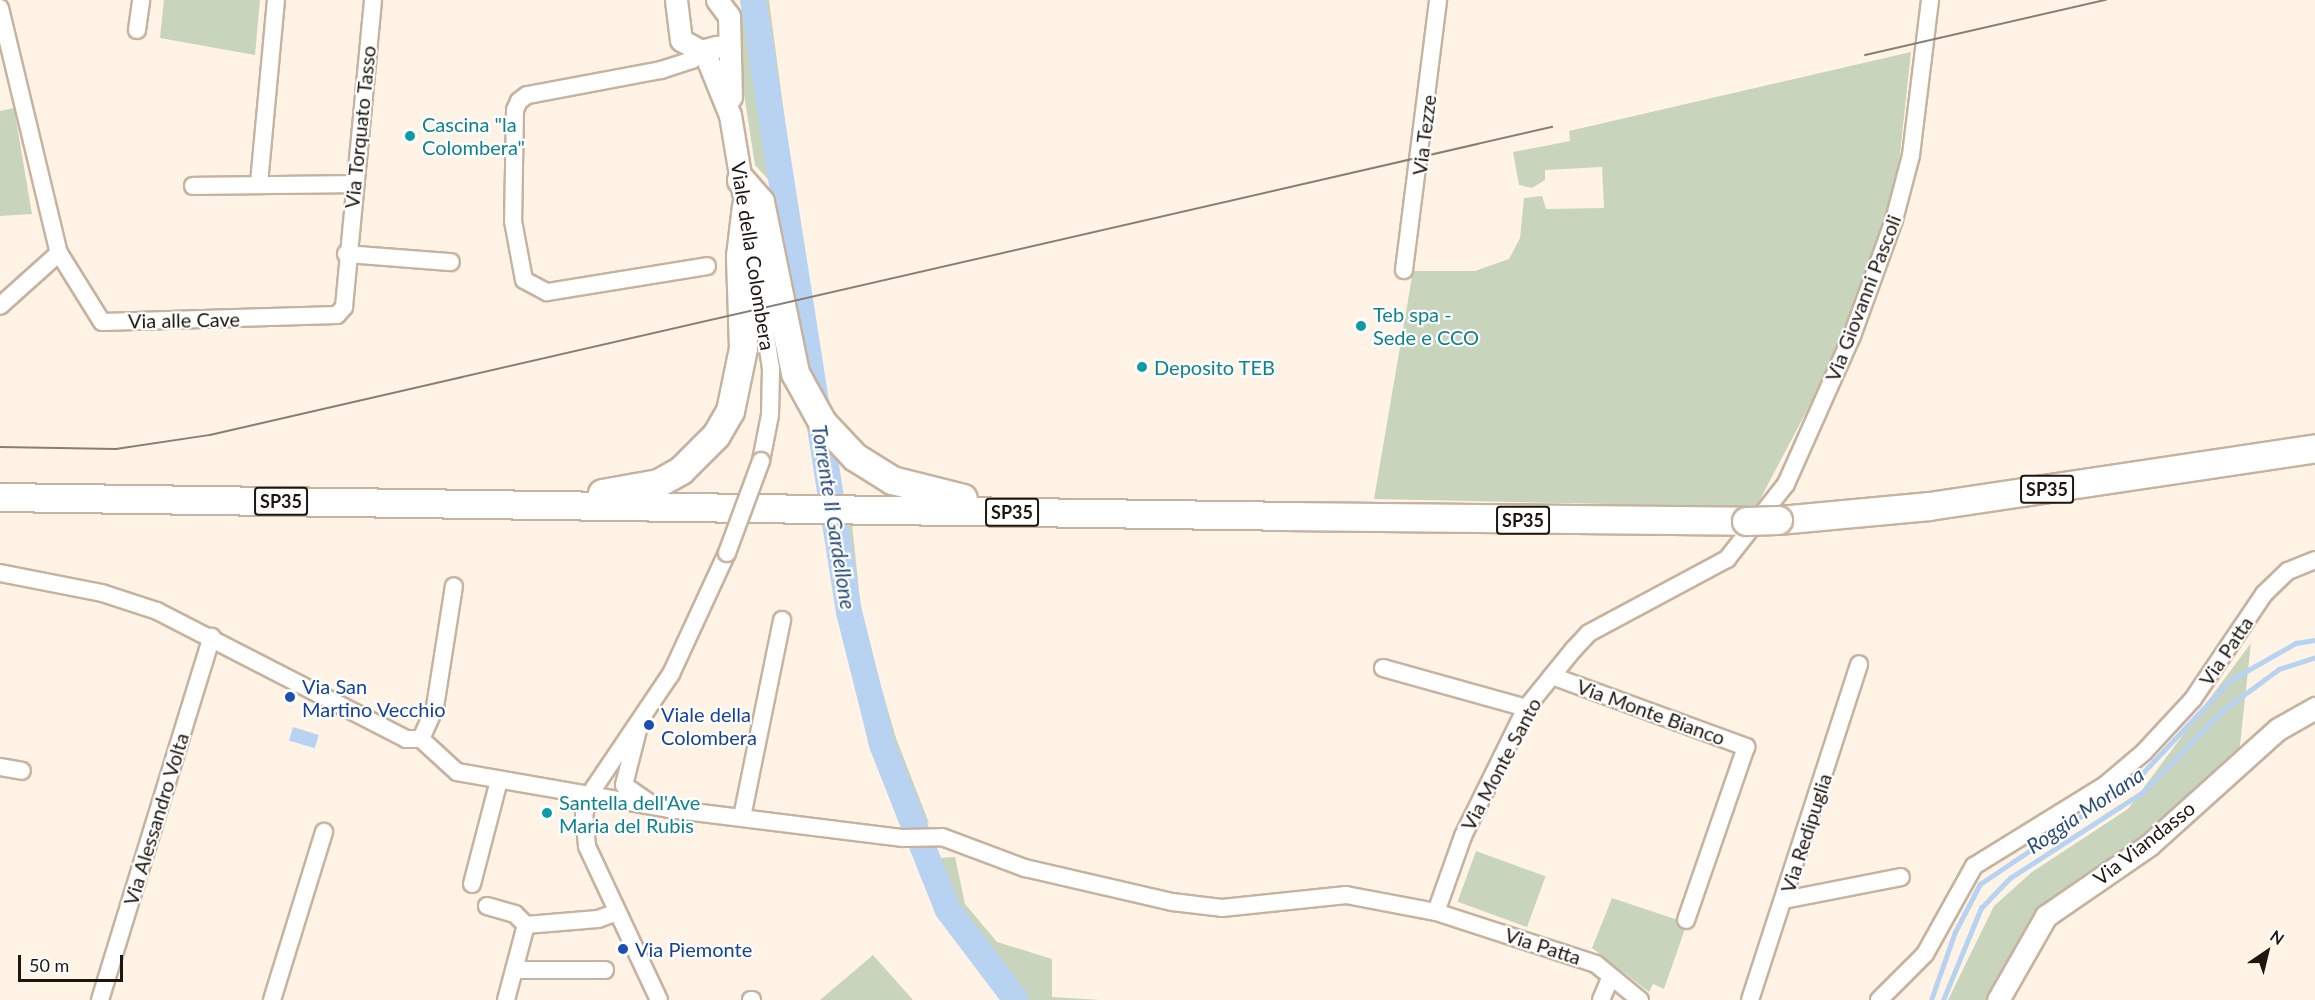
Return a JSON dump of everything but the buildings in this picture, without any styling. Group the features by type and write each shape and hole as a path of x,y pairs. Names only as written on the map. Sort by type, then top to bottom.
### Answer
{"highway":[{"path":"468,504 512,493 630,490 658,483 697,457 721,427 738,383 743,193 760,202 789,351 810,405 842,445 892,480 952,498 1299,516"},
{"name":"SP35","path":"0,497 1170,515 1764,518 1929,506 2315,448"}],"street":[{"path":"137,30 141,0"},
{"path":"259,183 276,0"},
{"name":"Via Torquato Tasso","path":"344,307 346,254 373,0"},
{"name":"Viale della Colombera","path":"588,798 638,728 671,674 727,553 761,461 770,415 771,368 730,115 729,16 717,0"},
{"name":"Via Tezze","path":"1404,270 1438,0"},
{"name":"Via Giovanni Pascoli","path":"1764,518 1786,484 1852,336 1894,220 1911,155 1930,0"},
{"path":"0,8 59,253 0,306"},
{"path":"679,12 702,51"},
{"path":"654,71 670,58 679,12"},
{"path":"707,266 547,292 524,280 518,267 512,191 519,101 527,94 654,71 692,60 702,51 718,46 728,33"},
{"name":"Viale della Colombera","path":"702,51 730,115"},
{"path":"193,186 259,183 355,184"},
{"name":"Via alle Cave","path":"59,253 102,322 328,316 344,307"},
{"path":"346,254 451,262"},
{"name":"Via Monte Santo","path":"1436,912 1463,837 1526,708 1552,676 1589,633 1727,559 1764,518"},
{"name":"Via Patta","path":"1879,1000 1925,954 1962,883 1980,861 2105,785 2144,752 2193,699 2264,594 2288,571 2315,560"},
{"path":"0,573 128,600 212,637 406,739 421,739 457,772 588,798 669,809 903,838 942,837 1024,868 1172,902 1222,908 1346,896 1436,912"},
{"path":"421,739 435,707 454,586"},
{"path":"742,817 782,620"},
{"name":"Via Alessandro Volta","path":"101,999 212,637"},
{"name":"Via Redipuglia","path":"1750,1000 1859,664"},
{"path":"1383,668 1526,708"},
{"name":"Via Monte Bianco","path":"1552,676 1746,747 1686,920"},
{"name":"Via Viandasso","path":"1998,1000 2046,916 2149,845 2278,729 2315,708"},
{"name":"Viale della Colombera","path":"638,728 624,784 640,799 669,809"},
{"path":"0,767 22,771"},
{"path":"472,884 499,780"},
{"path":"588,798 587,846 659,1000"},
{"path":"272,1000 324,832"},
{"path":"1784,900 1901,877"},
{"path":"487,906 515,914 526,925 598,919 617,912"},
{"name":"Via Patta","path":"1436,912 1560,950 1596,964 1640,1000"},
{"path":"506,1000 526,925"},
{"path":"514,970 605,970"},
{"path":"1601,1000 1611,977"}],"green space":[{"path":"164,0 260,0 255,55 160,38"},
{"path":"741,0 769,0 807,287 792,291 773,185 755,165 743,88"},
{"path":"1911,52 1898,172 1886,218 1831,365 1756,507 1374,499 1413,271 1475,271 1509,259 1520,238 1524,198 1542,196 1546,209 1604,208 1602,167 1545,170 1545,180 1532,188 1519,185 1513,152 1570,141 1569,131"},
{"path":"14,108 32,214 0,216 0,111"},
{"path":"827,523 852,523 862,621 896,738 929,823 899,823 868,743"},
{"path":"2251,643 2239,754 2104,866 2038,937 2006,1000 1948,1000 1994,906 2032,872 2128,809"},
{"path":"1476,851 1546,876 1527,927 1458,902"},
{"path":"955,857 965,904 997,942 1052,959 1052,997 1101,1000 1011,1000 954,929 919,859"},
{"path":"1612,898 1687,923 1664,989 1653,984 1649,992 1592,948"},
{"path":"873,955 913,1000 820,1000"}],"water":[{"path":"293,727 319,735 315,748 289,740"}],"waterway":[{"name":"Torrente Il Gardellone","path":"753,0 849,612 883,747 948,910 1016,1000"},
{"name":"Roggia Morlana","path":"1931,1000 1955,932 1980,884 2138,778 2229,681 2296,643 2315,640"},
{"path":"1943,1000 1981,908 2010,878 2143,792 2222,711 2279,669 2315,657"}],"tram line":[{"path":"1865,55 2106,0"},
{"path":"0,447 116,449 210,435 1552,127"}],"place":[{"name":"Cascina \"la Colombera\"","path":"410,136"},
{"name":"Teb spa - Sede e CCO","path":"1361,326"},
{"name":"Deposito TEB","path":"1142,367"},
{"name":"Via San Martino Vecchio","path":"290,697"},
{"name":"Viale della Colombera","path":"649,725"},
{"name":"Santella dell'Ave Maria del Rubis","path":"547,813"},
{"name":"Via Piemonte","path":"623,949"}]}
